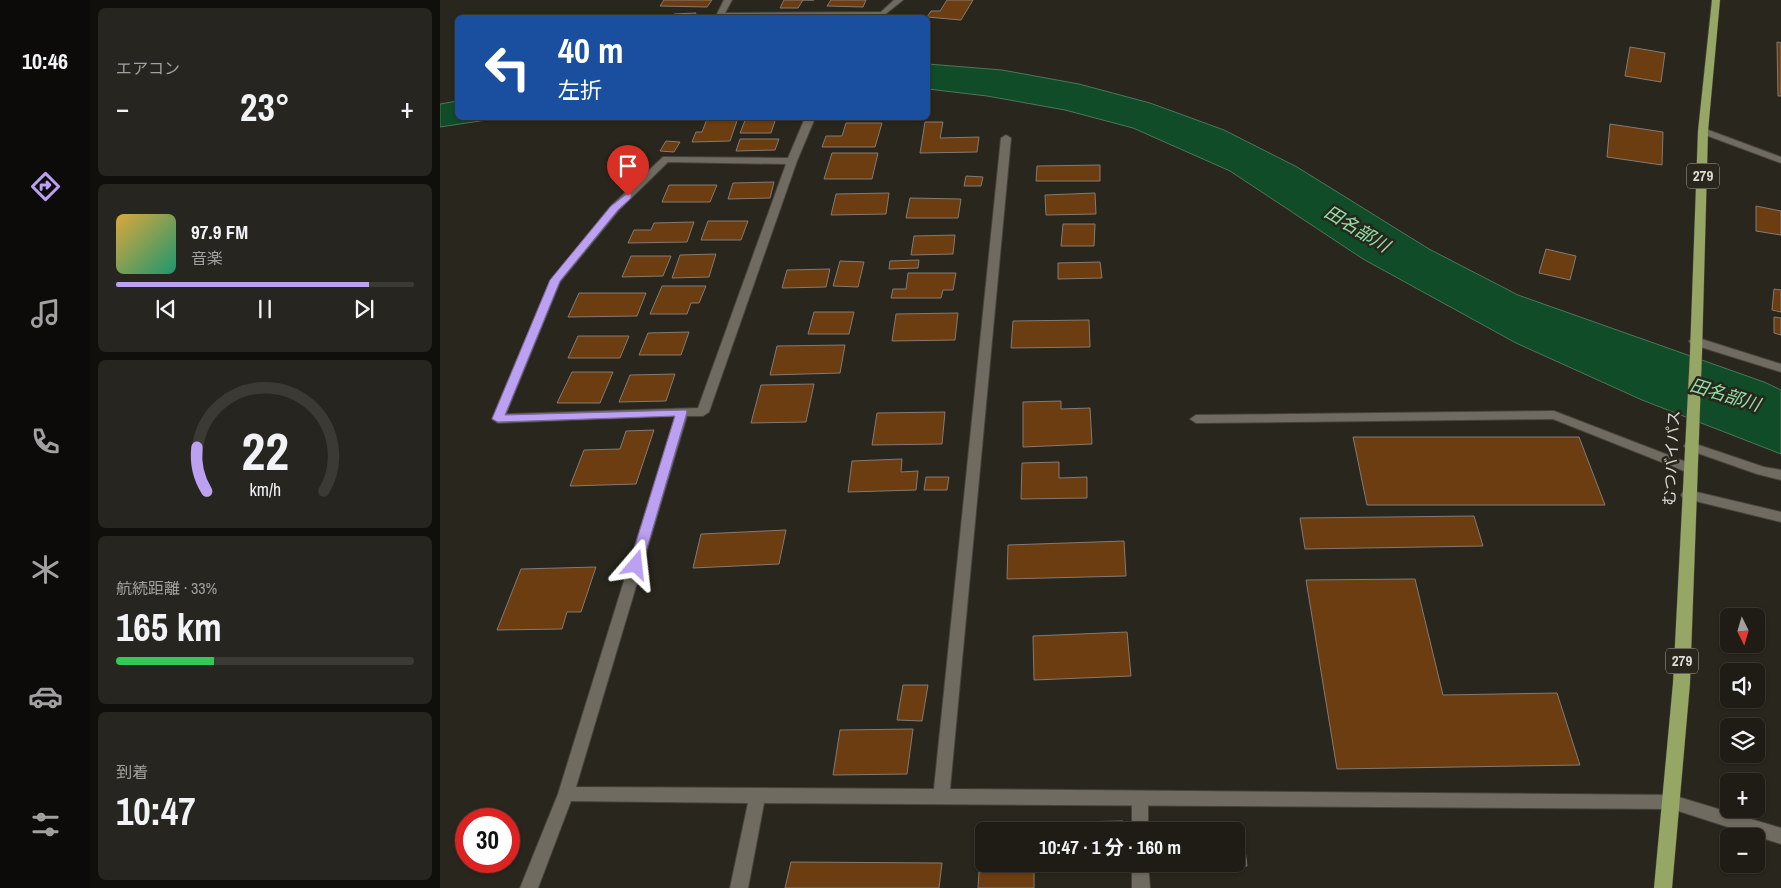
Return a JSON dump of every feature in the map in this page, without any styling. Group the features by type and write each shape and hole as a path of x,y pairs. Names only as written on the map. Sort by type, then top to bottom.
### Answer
{"highway":[{"name":"むつバイパス","path":"1663,888 1672,802 1683,654 1703,131 1716,0"}],"street":[{"path":"720,15 728,0"},
{"path":"801,15 882,14 899,0"},
{"path":"792,161 666,159 615,208 555,280 498,419 702,412 792,161 809,120"},
{"path":"1703,131 1781,160"},
{"path":"941,796 1006,138"},
{"path":"1695,347 1781,368"},
{"path":"529,888 566,794 682,412"},
{"path":"1196,419 1554,415 1689,468"},
{"path":"1690,440 1762,471 1781,475"},
{"path":"1688,495 1781,517"},
{"path":"566,794 1672,802 1781,836"},
{"path":"739,888 758,795"},
{"path":"1140,798 1140,822"},
{"path":"1140,872 1141,888"}],"water":[{"name":"田名部川","path":"930,64 1002,70 1079,84 1150,103 1224,130 1297,167 1429,249 1518,295 1764,382 1781,390 1781,454 1642,400 1516,343 1363,259 1230,171 1133,128 1065,110 987,96 930,89"},
{"path":"455,101 455,120 487,120 440,127 440,104"}],"building":[{"path":"664,0 712,0 707,7 660,6"},
{"path":"784,0 803,0 798,8 780,8"},
{"path":"831,0 866,0 863,7 827,6"},
{"path":"947,0 973,0 961,20 930,17 928,15 931,11 940,11"},
{"path":"696,13 695,15 674,14"},
{"path":"1777,42 1781,43 1781,96 1778,96"},
{"path":"1630,47 1665,53 1661,82 1625,76"},
{"path":"707,120 737,120 730,141 692,142 696,132 702,132"},
{"path":"745,120 775,120 771,133 740,133"},
{"path":"925,122 943,122 940,138 979,137 977,152 920,153"},
{"path":"846,123 882,123 875,147 822,147 826,136 842,136"},
{"path":"1610,124 1663,132 1662,165 1607,157"},
{"path":"740,139 779,139 775,150 736,151"},
{"path":"666,141 680,142 674,152 660,151"},
{"path":"832,153 878,153 872,179 824,179"},
{"path":"1100,165 1100,181 1036,181 1037,166"},
{"path":"966,176 983,177 981,186 964,186"},
{"path":"774,182 770,198 728,199 733,183"},
{"path":"669,185 717,185 710,202 662,202"},
{"path":"889,193 886,214 831,215 836,194"},
{"path":"1095,193 1096,214 1046,215 1045,195"},
{"path":"910,198 961,199 958,218 906,218"},
{"path":"1756,206 1781,211 1781,235 1756,231"},
{"path":"708,221 748,221 741,240 701,240"},
{"path":"694,222 687,242 628,243 634,230 651,230 654,223"},
{"path":"1063,224 1095,224 1094,246 1061,246"},
{"path":"955,235 953,254 911,255 914,236"},
{"path":"1546,249 1576,256 1570,280 1539,273"},
{"path":"716,254 709,277 672,278 680,255"},
{"path":"631,256 671,256 663,276 622,277"},
{"path":"919,260 918,268 889,269 890,261"},
{"path":"840,261 864,262 858,287 833,286"},
{"path":"1100,262 1102,278 1058,279 1058,263"},
{"path":"830,269 826,287 782,288 787,270"},
{"path":"908,273 956,273 953,290 943,290 941,298 891,298 893,289 906,289"},
{"path":"662,286 706,286 699,303 691,303 687,314 650,314"},
{"path":"1774,289 1781,290 1781,312 1772,310"},
{"path":"579,293 646,293 637,316 568,317"},
{"path":"814,312 854,312 849,334 808,334"},
{"path":"958,313 955,340 892,341 896,314"},
{"path":"1774,317 1781,318 1781,335 1774,333"},
{"path":"1089,320 1090,347 1011,348 1013,321"},
{"path":"689,332 681,355 639,355 648,333"},
{"path":"578,336 629,336 620,358 568,358"},
{"path":"845,345 840,373 770,375 777,346"},
{"path":"572,372 613,372 600,403 557,403"},
{"path":"675,374 666,401 619,402 630,375"},
{"path":"814,384 806,422 751,423 761,385"},
{"path":"1061,401 1061,409 1090,408 1092,444 1023,447 1023,402"},
{"path":"945,412 942,444 872,445 877,413"},
{"path":"654,430 636,484 570,486 584,450 620,449 626,431"},
{"path":"1353,437 1579,437 1605,505 1367,505"},
{"path":"902,459 901,472 918,471 916,490 848,492 852,461"},
{"path":"1059,462 1059,478 1087,477 1087,498 1021,499 1022,463"},
{"path":"926,477 949,477 947,490 924,490"},
{"path":"1474,516 1483,546 1305,549 1300,518"},
{"path":"786,530 779,564 693,568 701,534"},
{"path":"1124,541 1126,576 1007,579 1008,545"},
{"path":"596,567 581,612 567,612 562,629 497,630 521,569"},
{"path":"1415,579 1443,695 1557,693 1580,765 1337,769 1306,580"},
{"path":"1127,632 1131,676 1034,680 1033,636"},
{"path":"903,685 928,685 922,721 897,720"},
{"path":"913,729 907,774 833,775 840,730"},
{"path":"1123,821 1123,822 1072,822"},
{"path":"1245,850 1247,866 1245,866"},
{"path":"791,862 942,863 939,888 785,888"},
{"path":"979,872 1034,872 1034,888 978,888"}],"route":[{"path":"628,196 615,208 555,280 498,419 682,412 636,565"}]}
